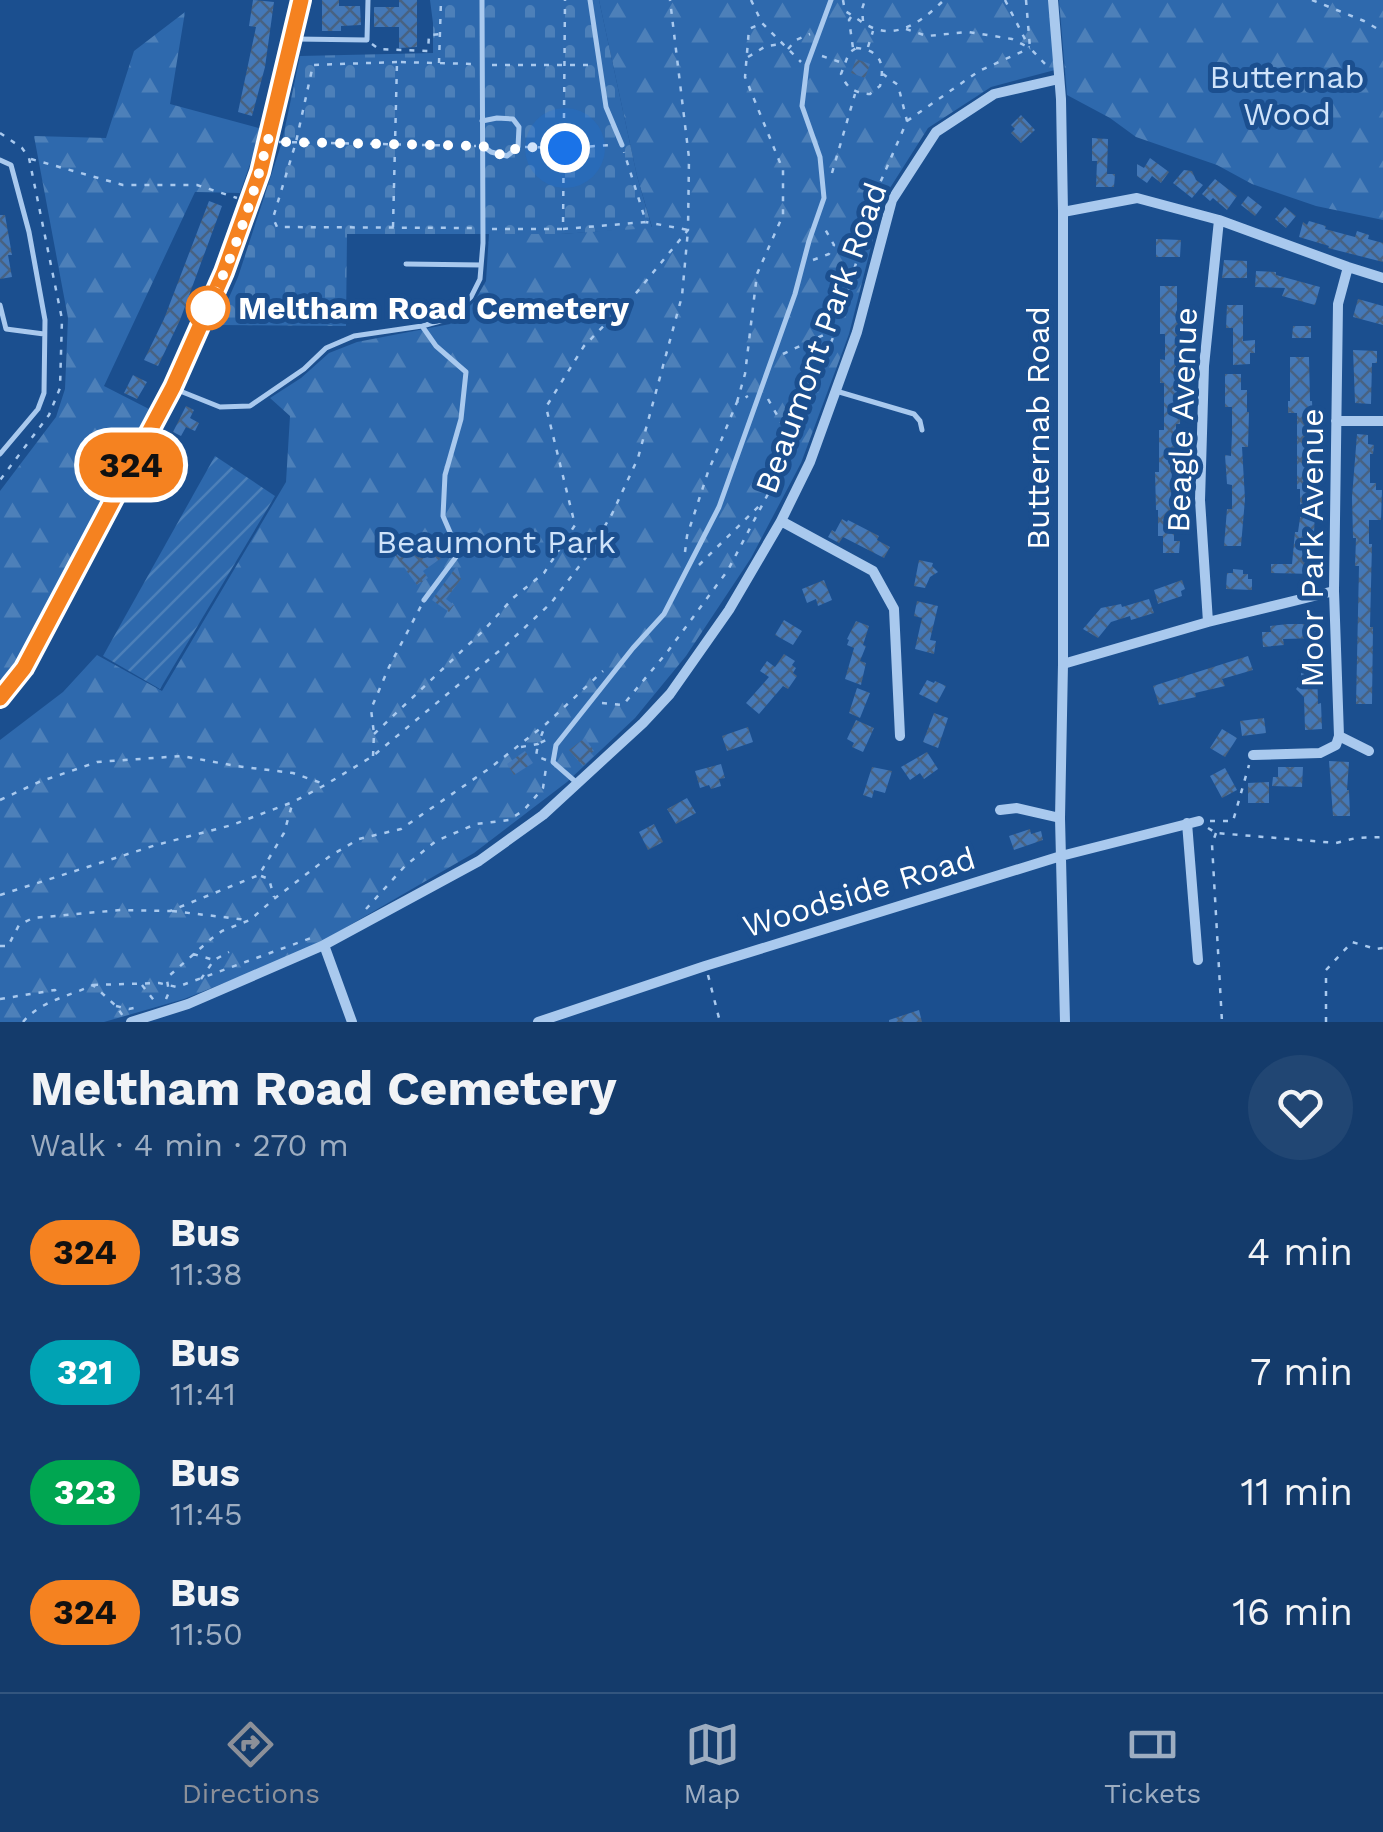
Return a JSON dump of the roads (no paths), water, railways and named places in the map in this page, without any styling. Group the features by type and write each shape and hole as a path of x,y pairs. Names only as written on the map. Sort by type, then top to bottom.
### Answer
{"main road":[{"path":"0,698 24,668 173,387 224,272 260,172 301,0"}],"street":[{"name":"Butternab Road","path":"1053,0 1063,212 1060,818 1065,1022"},
{"name":"Beaumont Park Road","path":"128,1022 188,1004 324,945 480,861 543,815 644,723 670,694 730,610 782,521 810,462 857,332 892,200 936,132 994,94 1059,79"},
{"path":"1063,212 1137,198 1219,220 1383,278"},
{"name":"Beagle Avenue","path":"1208,622 1200,500 1204,366 1219,220"},
{"name":"Moor Park Avenue","path":"1254,755 1320,753 1336,745 1339,736 1334,591 1338,304 1348,268"},
{"path":"1336,421 1383,421"},
{"path":"782,521 873,570 894,609 900,736"},
{"path":"1063,664 1334,591"},
{"path":"1339,736 1369,751"},
{"path":"1000,810 1017,808 1060,818"},
{"name":"Woodside Road","path":"538,1022 1061,856 1193,822 1198,960"},
{"path":"324,945 352,1022"}],"lane":[{"path":"292,39 367,40 368,0"},
{"path":"173,387 220,407 250,406 304,369 326,348 354,336 448,319 471,297 480,279 481,265 482,0"},
{"path":"590,0 606,107 622,145"},
{"path":"579,784 553,762 556,745 664,614 680,583 719,507 805,262 824,198 820,157 802,106 807,66 832,0"},
{"path":"482,122 513,119 519,127 518,147 506,156 483,146"},
{"path":"0,160 10,165 30,232 44,320 44,392 38,409 0,454"},
{"path":"406,264 481,265"},
{"path":"0,305 6,329 44,334"},
{"path":"422,326 436,346 466,372 461,419 444,475 443,516 459,553 424,600"},
{"path":"836,391 914,414 922,430"}],"place":[{"name":"Meltham Road Cemetery","path":"208,308"}],"park label":[{"name":"Butternab Wood","path":"1287,96"},
{"name":"Beaumont Park","path":"496,542"}]}
